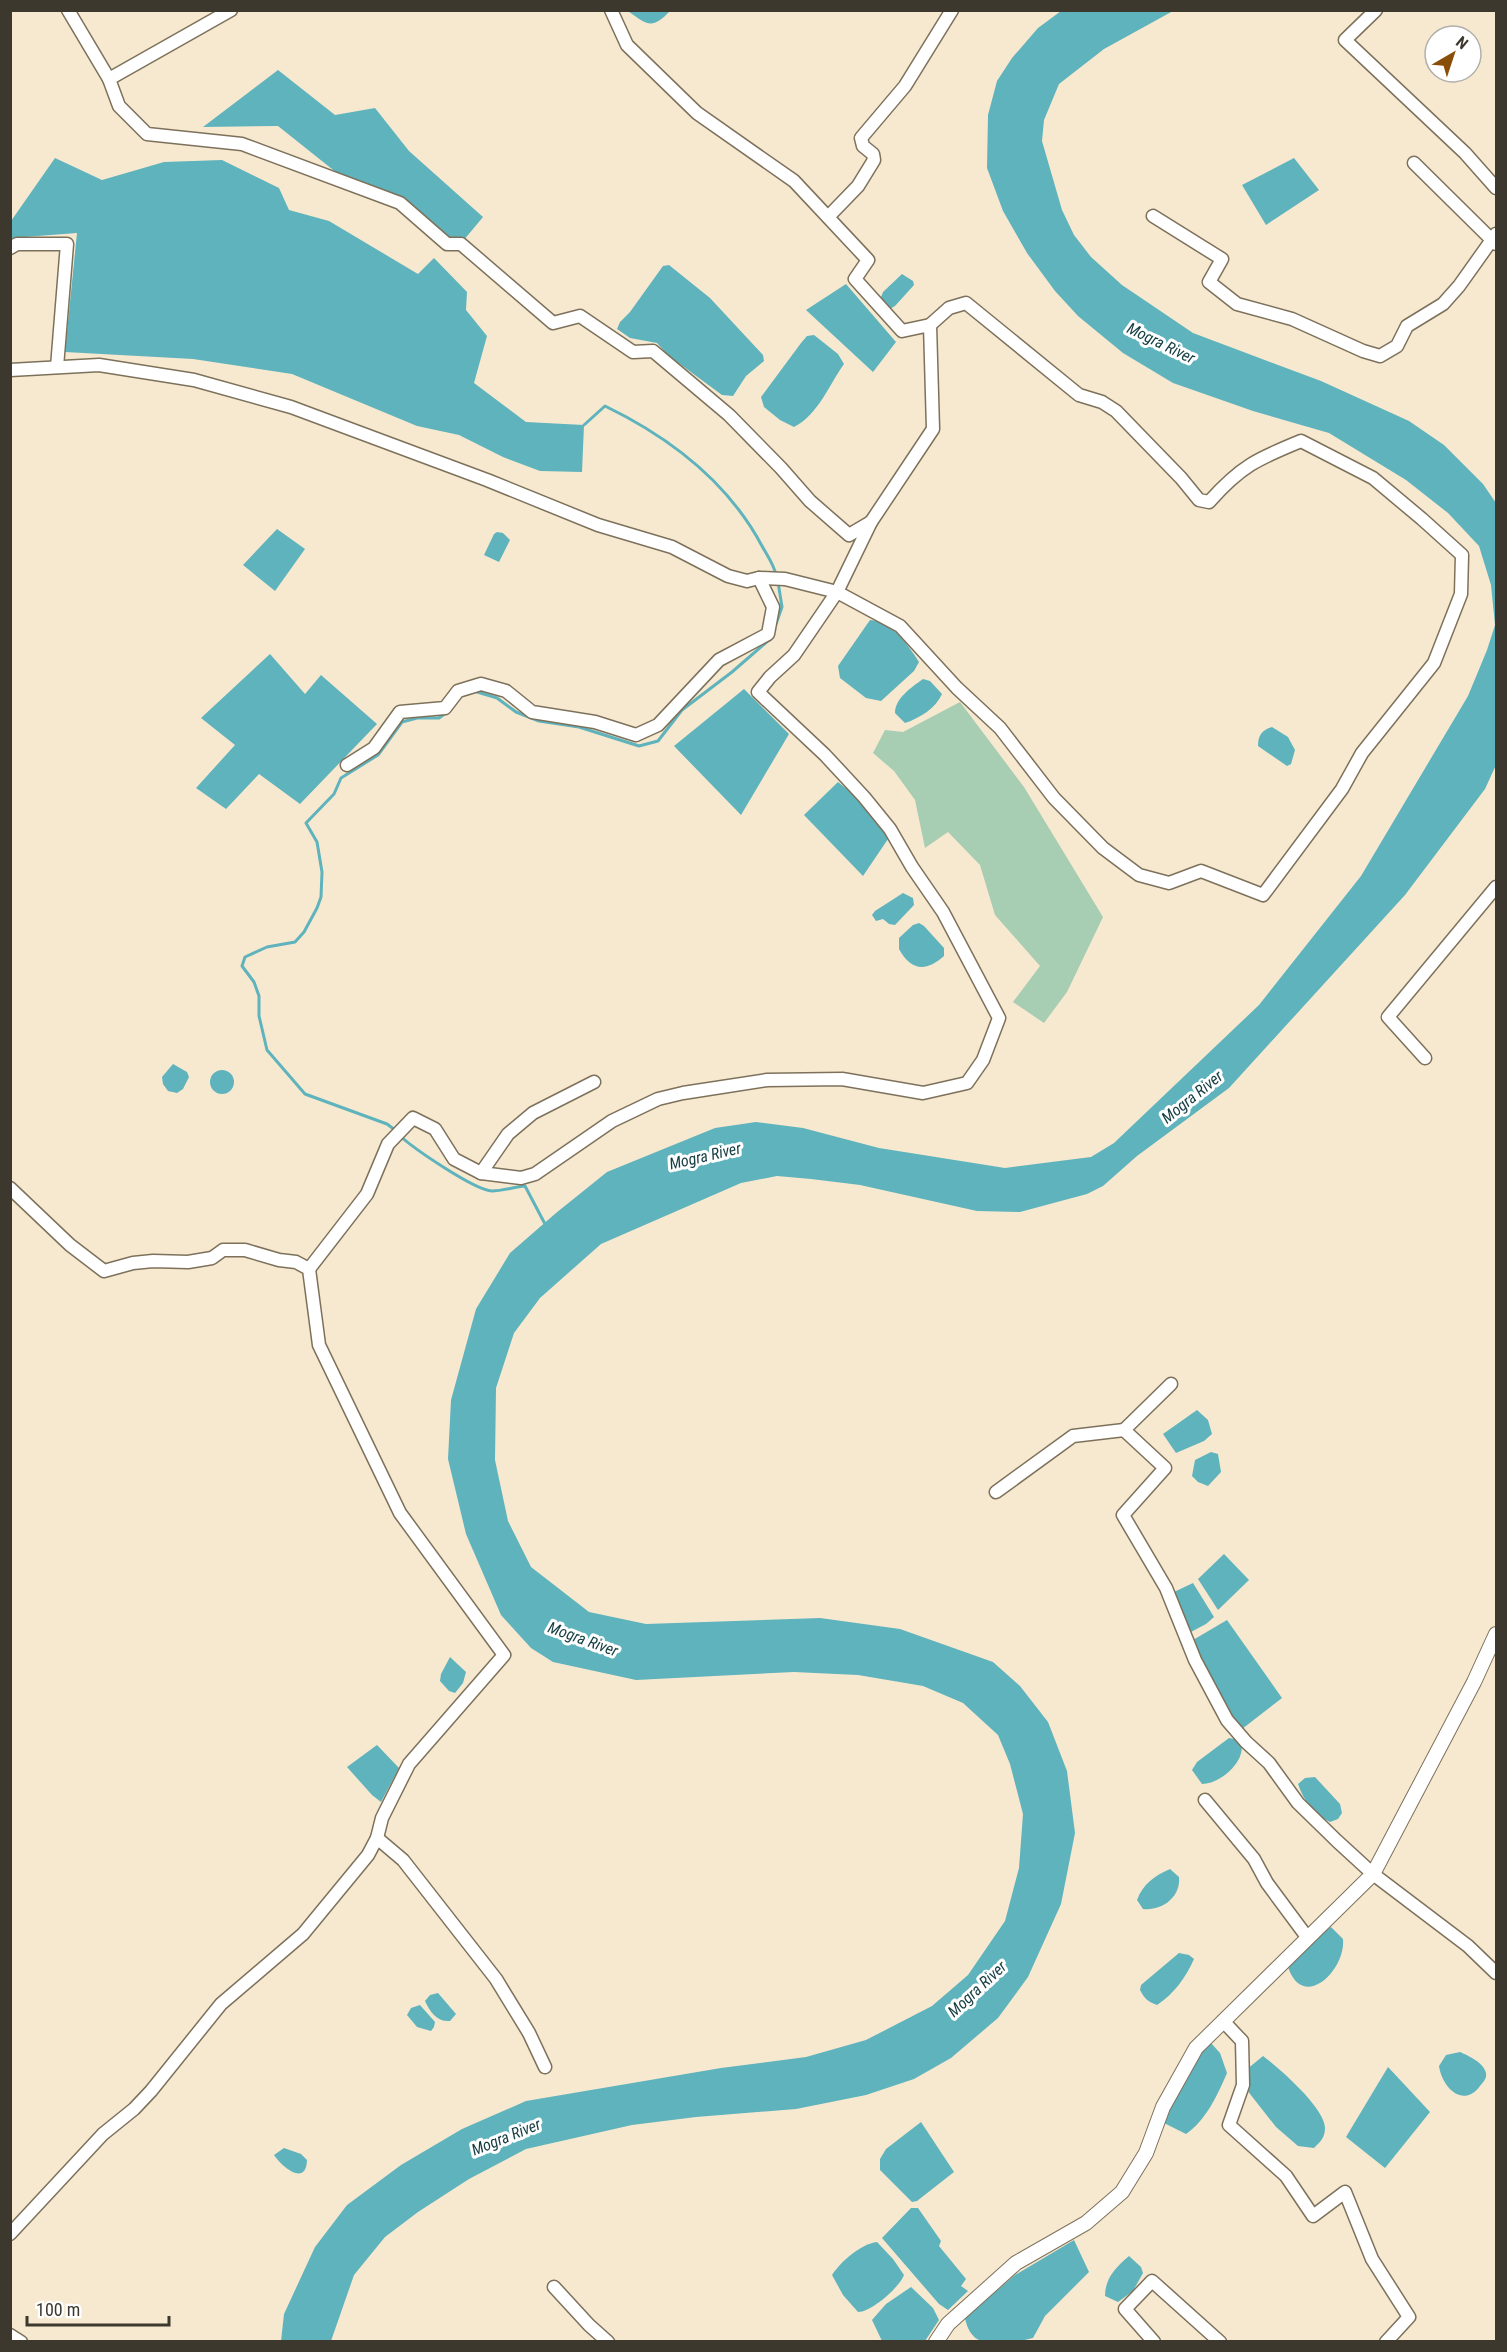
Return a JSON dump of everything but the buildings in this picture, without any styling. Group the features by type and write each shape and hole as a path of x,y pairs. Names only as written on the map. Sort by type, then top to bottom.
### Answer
{"street":[{"path":"68,10 109,79 119,106 147,134 242,144 400,203 447,244 461,244 553,323 580,316 633,352 653,351 729,415 810,501 849,535 872,522"},
{"path":"109,79 231,10"},
{"path":"10,370 99,364 194,380 291,407 487,480 598,525 672,547 728,576 747,581 759,578 785,579 837,592 900,626 957,688 1000,728 1054,798 1103,848 1139,875 1170,883 1201,871 1263,895 1342,789 1362,753 1434,663 1461,594 1462,555 1373,478 1301,441 1258,458 1230,478 1209,502 1199,500 1132,424 1102,402 1079,395 966,303 949,308 930,325 902,331 855,279 868,260 794,181 697,113 627,45 611,10"},
{"path":"828,217 858,186 874,160 873,154 863,146 861,138 905,86 952,10"},
{"path":"1376,10 1345,40 1465,153 1497,188"},
{"path":"1153,216 1222,259 1209,282 1237,303 1292,319 1363,351 1380,356 1397,346 1407,326 1443,304 1460,286 1495,240 1414,163"},
{"path":"10,248 17,244 67,244 57,367"},
{"path":"10,2234 103,2134 134,2109 151,2091 221,2004 303,1934 368,1855 377,1838 382,1818 409,1764 504,1655 400,1513 319,1345 309,1269 367,1194 388,1144 413,1118 435,1129 454,1159 481,1173 522,1178 535,1174 612,1121 658,1099 766,1080 842,1079 923,1093 967,1083 983,1060 999,1018 943,912 912,867 890,829 864,796 825,755 758,692 770,677 794,655 837,592 872,522 933,429 930,325"},
{"path":"347,765 374,748 400,712 445,708 458,691 481,684 506,691 532,712 595,722 636,735 658,725 719,660 768,634 773,607 759,578"},
{"path":"1425,1058 1388,1017 1497,887"},
{"path":"481,1173 508,1134 533,1113 594,1082"},
{"path":"10,1188 70,1245 104,1271 153,1260 188,1262 212,1258 223,1250 245,1250 279,1260 296,1262 309,1269"},
{"path":"996,1492 1073,1436 1124,1430 1171,1384"},
{"path":"1124,1430 1165,1468 1123,1515 1166,1588 1208,1688 1227,1720 1269,1763 1298,1803 1373,1874 1468,1946 1497,1973"},
{"path":"936,2342 948,2324 1016,2263 1086,2223 1122,2192 1146,2153 1163,2107 1196,2048 1373,1874 1497,1634"},
{"path":"1205,1800 1254,1859 1267,1883 1307,1937"},
{"path":"377,1838 402,1860 496,1979 529,2033 546,2067"},
{"path":"1223,2021 1242,2041 1243,2085 1229,2125 1286,2176 1313,2216 1345,2192 1372,2259 1409,2317 1386,2342"},
{"path":"1154,2342 1125,2310 1152,2281 1220,2342"},
{"path":"554,2287 608,2342"},
{"path":"10,2335 21,2342"}],"green space":[{"path":"960,702 1024,787 1103,917 1067,992 1044,1023 1013,1002 1040,966 995,915 980,865 948,832 925,848 915,800 894,771 873,753 885,730 903,732"}],"water":[{"path":"628,11 670,11 659,21 649,23 640,20"},
{"name":"Mogra River","path":"1061,11 1173,11 1104,49 1059,84 1044,120 1042,141 1062,210 1074,235 1091,257 1122,285 1193,333 1321,381 1409,421 1444,445 1483,484 1496,503 1496,765 1485,789 1405,895 1229,1088 1137,1156 1103,1186 1087,1194 1020,1212 977,1211 860,1185 811,1179 777,1176 741,1183 601,1244 540,1298 514,1333 496,1388 495,1460 508,1521 531,1567 589,1612 646,1624 820,1618 900,1629 993,1662 1020,1686 1048,1722 1067,1771 1075,1833 1061,1904 1028,1977 998,2018 951,2058 914,2079 866,2095 796,2109 632,2125 526,2149 469,2179 418,2212 385,2237 354,2275 331,2341 281,2341 284,2314 315,2247 347,2205 401,2165 462,2129 526,2101 721,2068 806,2057 866,2040 932,2006 968,1975 1005,1921 1019,1868 1023,1814 1010,1764 998,1735 963,1703 923,1686 858,1675 794,1672 636,1680 553,1662 531,1648 501,1615 466,1534 448,1459 451,1400 476,1309 510,1253 607,1172 715,1128 756,1122 803,1128 879,1148 1005,1168 1091,1157 1114,1143 1259,1005 1361,876 1468,696 1487,650 1495,625 1491,585 1479,546 1448,513 1406,480 1329,433 1253,411 1173,383 1123,353 1078,316 1055,291 1027,253 1003,211 987,168 988,115 997,81 1012,58 1038,28"},
{"path":"278,70 335,115 375,108 409,151 483,217 463,241 448,237 388,193 337,173 278,126 203,127"},
{"path":"55,158 102,180 164,162 222,160 279,188 289,210 329,221 418,274 434,258 467,292 466,310 487,336 474,383 526,422 584,425 582,472 540,471 503,457 459,435 417,426 292,374 193,359 65,352 77,233 11,238 11,221"},
{"path":"1294,158 1319,190 1266,225 1242,185"},
{"path":"669,265 710,298 763,355 764,361 746,376 733,396 722,395 669,356 657,343 630,338 617,329 663,266"},
{"path":"902,274 913,281 914,285 895,306 888,310 880,300 883,292"},
{"path":"846,284 896,342 873,372 806,310"},
{"path":"814,335 838,354 844,364 810,415 794,427 780,420 764,407 761,397 801,343 807,336"},
{"path":"277,529 305,549 275,591 243,565"},
{"path":"497,532 503,533 510,540 499,562 484,555"},
{"path":"870,620 878,621 892,629 919,662 914,671 881,701 866,698 840,678 838,666"},
{"path":"270,654 305,694 321,675 377,724 300,804 259,774 226,809 196,788 235,745 201,718"},
{"path":"923,679 930,681 942,694 927,712 905,723 895,713 898,702 905,693"},
{"path":"744,689 789,734 741,815 674,746"},
{"path":"1272,727 1288,737 1295,750 1291,764 1287,766 1258,746 1261,733"},
{"path":"838,782 878,814 888,839 863,876 804,815"},
{"path":"903,893 913,898 914,905 895,925 883,919 876,921 872,915 875,911"},
{"path":"919,923 944,948 944,956 925,967 909,962 899,949 899,938 913,925"},
{"path":"173,1064 187,1072 189,1077 183,1089 177,1093 168,1091 163,1084 162,1077"},
{"path":"222,1070 231,1073 234,1082 231,1091 222,1094 213,1091 210,1082 213,1073"},
{"path":"1197,1410 1208,1420 1212,1434 1204,1441 1176,1453 1163,1434"},
{"path":"1211,1452 1218,1454 1221,1472 1208,1486 1198,1482 1192,1476 1195,1460"},
{"path":"1224,1554 1249,1580 1218,1610 1198,1579"},
{"path":"1193,1583 1214,1617 1189,1633 1174,1592"},
{"path":"1227,1620 1282,1698 1242,1729 1213,1687 1193,1640"},
{"path":"450,1657 466,1672 463,1683 455,1693 449,1691 440,1681"},
{"path":"1229,1738 1240,1740 1241,1755 1237,1762 1225,1775 1202,1784 1192,1770 1197,1762"},
{"path":"377,1745 399,1768 381,1802 347,1767"},
{"path":"1315,1777 1340,1804 1342,1813 1338,1819 1330,1822 1324,1819 1314,1811 1303,1796 1298,1784 1305,1778"},
{"path":"1170,1869 1179,1877 1177,1891 1163,1905 1143,1909 1137,1900 1142,1889 1154,1878"},
{"path":"1331,1927 1343,1939 1338,1963 1322,1982 1313,1986 1303,1986 1295,1980 1288,1967 1305,1945"},
{"path":"1179,1953 1189,1955 1194,1959 1187,1972 1179,1985 1163,2001 1157,2005 1151,2003 1140,1990 1141,1985"},
{"path":"438,1993 456,2014 450,2021 441,2020 434,2015 425,2001 430,1995"},
{"path":"420,2005 435,2022 431,2031 417,2027 407,2015 411,2008"},
{"path":"1210,2042 1220,2053 1227,2073 1205,2115 1186,2134 1164,2123 1196,2052"},
{"path":"1460,2052 1479,2063 1486,2073 1480,2086 1467,2096 1454,2093 1449,2088 1439,2066 1446,2055"},
{"path":"1263,2056 1300,2089 1318,2110 1325,2128 1322,2140 1314,2148 1298,2146 1276,2127 1243,2085 1246,2070"},
{"path":"1388,2067 1430,2112 1385,2168 1346,2137"},
{"path":"921,2122 954,2172 917,2201 912,2202 880,2170 880,2159 886,2149"},
{"path":"284,2148 301,2154 307,2160 303,2172 293,2172 282,2165 274,2155"},
{"path":"911,2208 918,2208 941,2241 939,2246 966,2279 961,2286 968,2291 948,2310 939,2304 882,2238"},
{"path":"1074,2240 1089,2272 1045,2316 1033,2338 992,2343 981,2341 972,2335 965,2318 1015,2275"},
{"path":"877,2242 904,2275 897,2286 884,2298 870,2308 858,2312 843,2295 832,2275 852,2254 864,2246"},
{"path":"1129,2256 1141,2267 1143,2273 1133,2291 1118,2302 1105,2296 1105,2290 1112,2273"},
{"path":"911,2287 933,2308 939,2320 925,2341 882,2341 872,2320 886,2304"}],"waterway":[{"path":"584,425 605,406 629,418 674,447 695,464 732,501 762,546 776,575"},
{"path":"776,624 782,607 778,582"},
{"path":"474,691 497,698 516,712 539,721 579,727 639,746 658,741 682,710 732,672 770,639"},
{"path":"395,1130 387,1124 305,1094 267,1050 259,1016 259,996 254,982 242,966 245,957 267,947 295,942 304,932 317,908 321,897 322,872 317,842 306,823 334,794 341,778 378,755 402,722 417,718 439,718 446,713"},
{"path":"399,1135 444,1168 483,1189 496,1191 525,1186 545,1224"}]}
